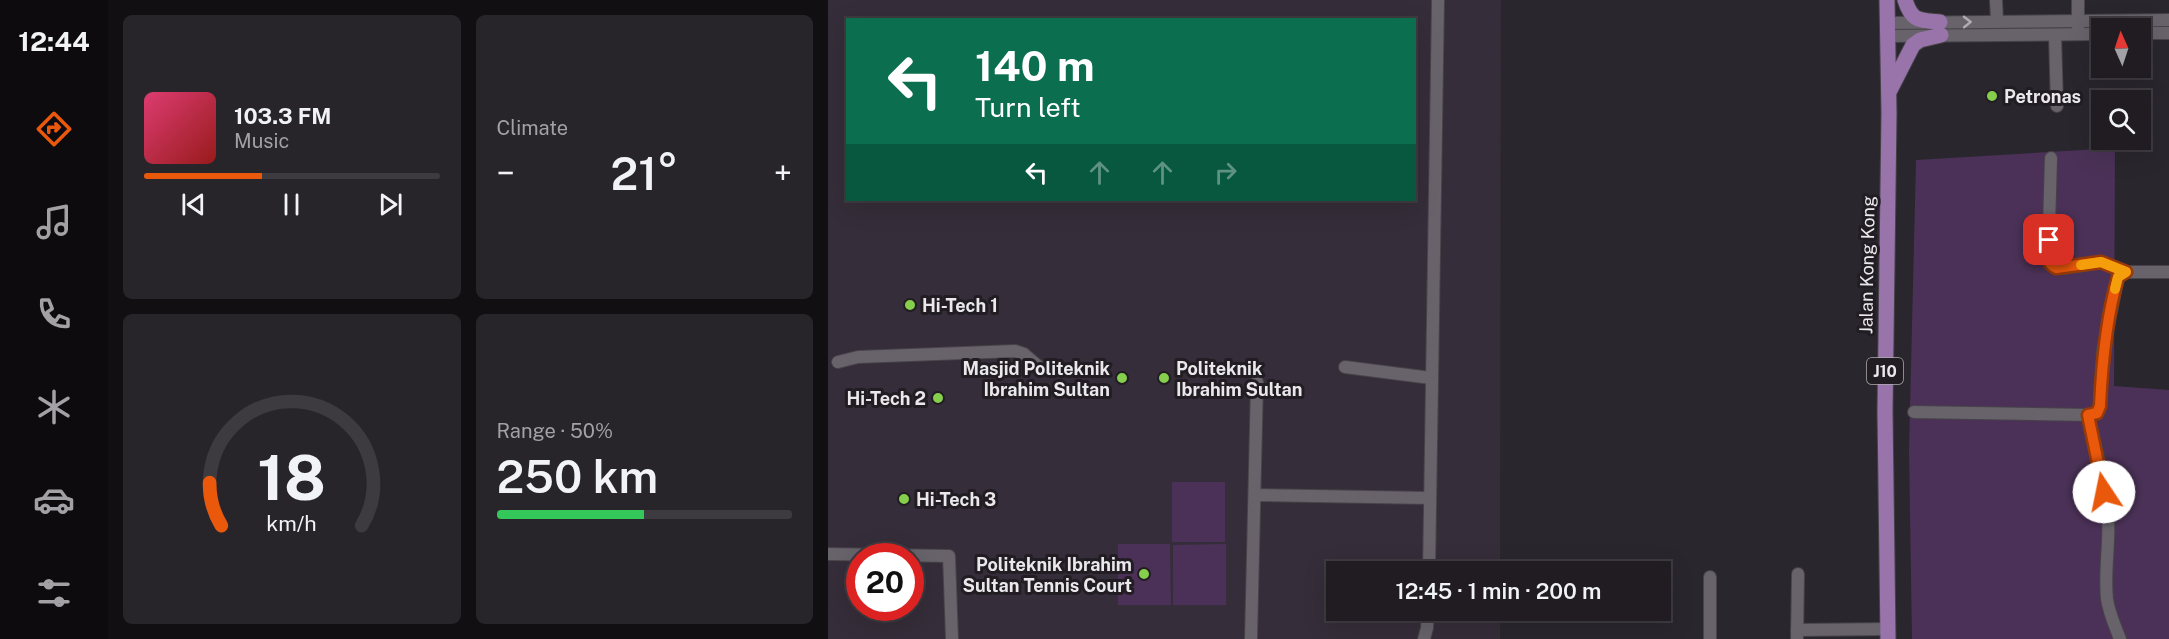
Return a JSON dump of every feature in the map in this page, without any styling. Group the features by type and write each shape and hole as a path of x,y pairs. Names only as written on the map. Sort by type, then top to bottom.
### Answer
{"main road":[{"name":"Jalan Kong Kong","path":"1887,0 1885,411 1888,634"},
{"path":"1905,0 1909,11 1917,19 1941,28"},
{"path":"1888,93 1912,45 1941,28"}],"street":[{"path":"1429,561 1438,0"},
{"path":"1996,0 1997,21"},
{"path":"2078,0 2079,34"},
{"path":"1941,28 1997,21 2169,20"},
{"path":"1888,29 1941,28 2055,35 2091,34"},
{"path":"2151,33 2169,33"},
{"path":"2055,35 2057,106"},
{"path":"2051,158 2048,261 2051,265 2064,268 2101,262 2126,272 2169,273"},
{"path":"1914,412 2088,415 2097,413 2100,406 2103,350 2113,296 2118,277 2126,272"},
{"path":"838,362 858,357 1015,351 1020,352 1038,366"},
{"path":"1345,367 1431,378"},
{"path":"1251,639 1257,382"},
{"path":"2088,415 2108,512 2107,600 2120,639"},
{"path":"1254,495 1430,498"},
{"path":"828,554 949,556 952,639"},
{"path":"1798,574 1797,635 1888,634"},
{"path":"1710,577 1710,639"},
{"path":"1424,639 1427,621"}],"shaded area":[{"name":"Politeknik Ibrahim Sultan","path":"828,0 1501,0 1500,561 1326,561 1326,621 1500,621 1500,639 828,639"},
{"path":"2115,150 2114,386 2169,390 2169,639 1912,639 1909,450 1916,160"},
{"name":"Politeknik Ibrahim Sultan Tennis Court","path":"1172,482 1225,482 1225,542 1172,542"},
{"name":"Politeknik Ibrahim Sultan Tennis Court","path":"1118,544 1170,544 1171,605 1118,605"},
{"name":"Politeknik Ibrahim Sultan Tennis Court","path":"1226,544 1226,605 1173,605 1173,545"}],"slow traffic":[{"path":"2081,265 2101,262 2126,272 2118,277 2115,289"}],"place":[{"name":"Petronas","path":"1992,96"},
{"name":"Hi-Tech 1","path":"910,305"},
{"name":"Masjid Politeknik Ibrahim Sultan","path":"1122,378"},
{"name":"Politeknik Ibrahim Sultan","path":"1164,378"},
{"name":"Hi-Tech 2","path":"938,398"},
{"name":"Hi-Tech 3","path":"904,499"},
{"name":"Politeknik Ibrahim Sultan Tennis Court","path":"1144,574"}],"route":[{"path":"2049,240 2048,261 2056,268 2101,262 2126,272 2118,277 2106,332 2100,406 2097,413 2088,415 2104,492"}]}
